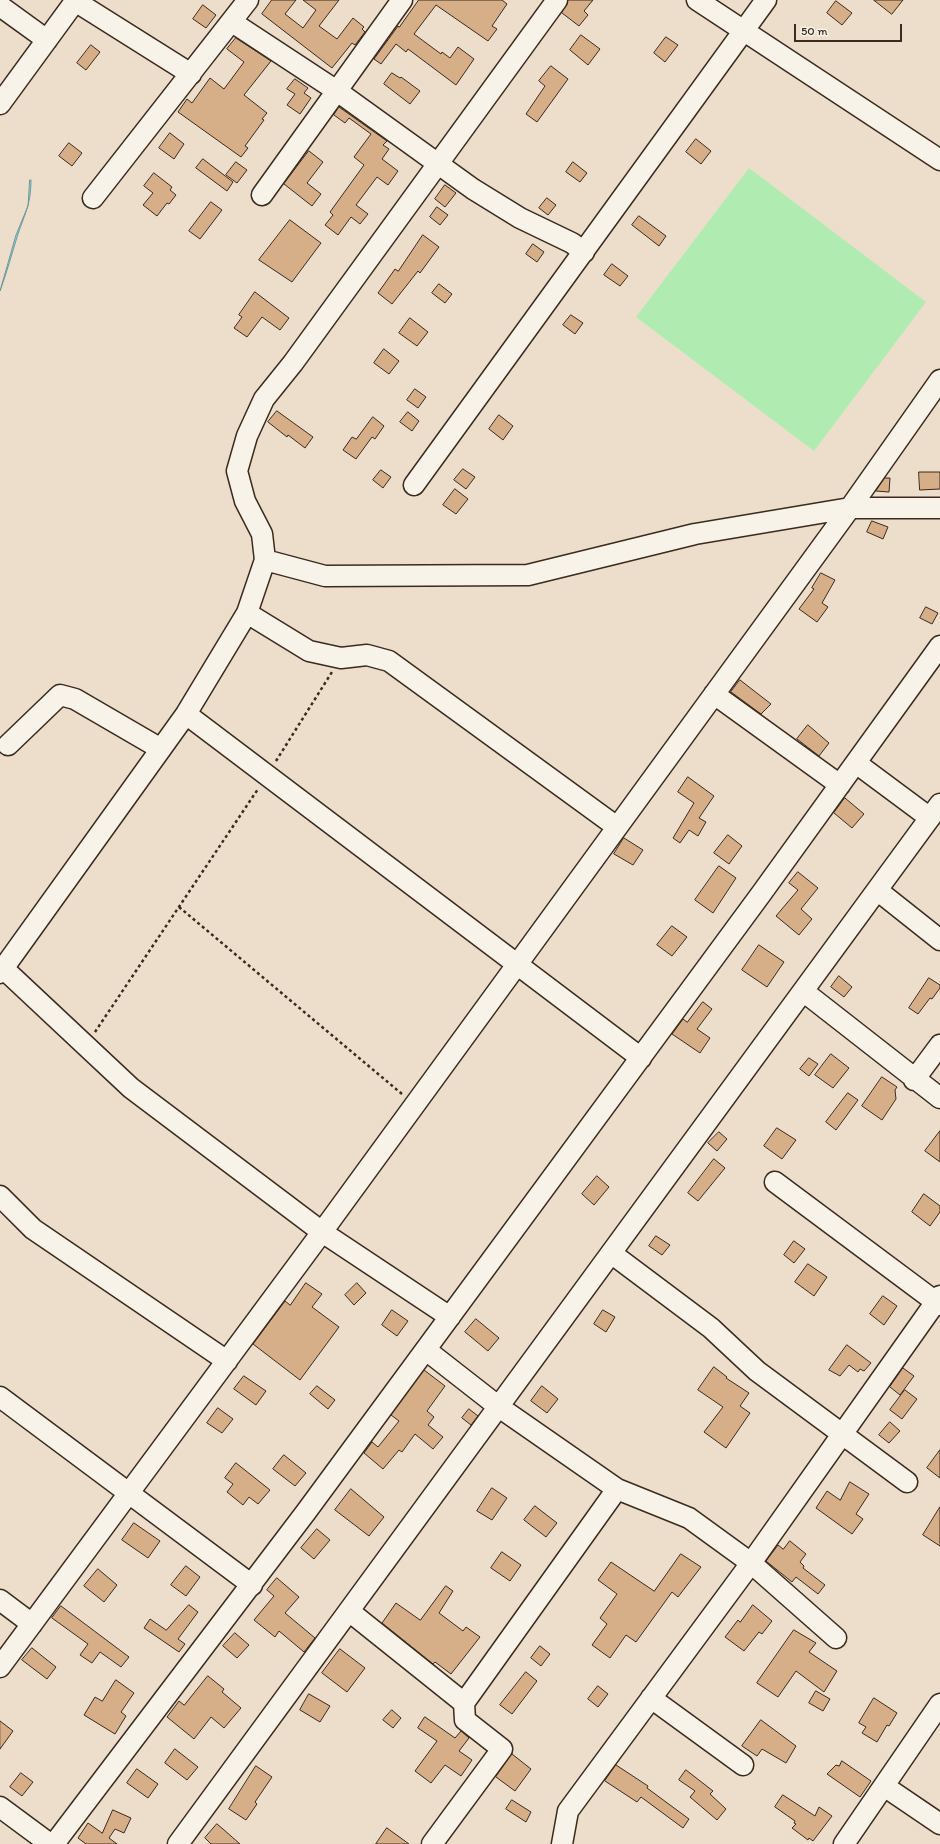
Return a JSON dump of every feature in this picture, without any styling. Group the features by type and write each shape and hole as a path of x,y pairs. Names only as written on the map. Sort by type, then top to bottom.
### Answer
{"street":[{"path":"0,104 76,0 191,74"},
{"path":"93,198 248,0"},
{"path":"262,195 402,0"},
{"path":"450,1317 322,1232 131,1088 2,971 186,714 247,613 265,560 262,534 245,501 237,471 247,436 264,399 293,363 557,0"},
{"path":"697,0 940,160"},
{"path":"414,485 766,0"},
{"path":"0,6 47,40"},
{"path":"232,22 337,91 473,189 520,218 572,243 584,252"},
{"path":"0,1667 227,1361 518,964 850,508 940,380"},
{"path":"265,560 325,576 528,574 695,534 850,508 940,508"},
{"path":"247,613 309,651 341,658 367,655 389,661 617,827"},
{"path":"54,1844 252,1585 426,1350 641,1058 940,646"},
{"path":"714,694 840,785"},
{"path":"8,745 60,695 75,699 160,749"},
{"path":"186,714 641,1058"},
{"path":"178,1844 935,811 856,763"},
{"path":"877,890 940,940"},
{"path":"803,991 914,1080 940,1098"},
{"path":"914,1080 940,1045"},
{"path":"562,1844 568,1811 751,1563 939,1301 775,1182"},
{"path":"0,1196 33,1229 227,1361"},
{"path":"611,1253 711,1328 757,1371 907,1482"},
{"path":"426,1350 499,1407 616,1489 689,1518 751,1563 836,1638"},
{"path":"0,1397 252,1585"},
{"path":"432,1844 502,1749 465,1720 464,1703 616,1489"},
{"path":"0,1600 32,1624"},
{"path":"349,1611 464,1703"},
{"path":"651,1698 743,1765"},
{"path":"844,1844 940,1704"},
{"path":"884,1786 940,1824"},
{"path":"0,1807 50,1844"}],"path":[{"path":"86,1046 268,775 341,658"},
{"path":"179,907 415,1105"}],"green space":[{"path":"749,168 926,302 814,451 636,317"}],"water":[{"path":"30,180 31,180 30,196 28,204"},
{"path":"27,208 18,234 0,291 16,235"}],"building":[{"path":"272,0 296,0 285,14 303,28 316,10 303,0 339,0 319,26 337,39 353,18 364,27 362,29 365,32 355,45 352,43 332,68 262,14"},
{"path":"419,0 502,0 507,4 492,26 497,29 488,41 436,5 414,34 441,54 442,52 450,58 458,47 474,59 456,85 408,49 406,52 396,44 381,64 374,59"},
{"path":"568,0 593,0 584,11 588,15 579,26 562,13"},
{"path":"874,0 903,0 892,14"},
{"path":"836,1 852,13 842,25 827,13"},
{"path":"203,5 216,15 206,28 193,19"},
{"path":"581,35 600,49 588,65 570,50"},
{"path":"666,37 678,45 665,62 654,53"},
{"path":"236,38 271,61 244,95 267,113 262,119 264,120 245,146 248,148 241,157 178,112 187,99 192,103 210,78 224,89 244,62 227,49"},
{"path":"91,45 100,52 86,70 77,63"},
{"path":"551,66 568,79 537,122 526,114 545,86 539,81"},
{"path":"392,73 400,78 401,77 420,91 410,104 384,84"},
{"path":"295,79 308,88 304,93 311,98 300,114 287,105 295,94 287,89"},
{"path":"339,107 387,141 383,145 389,149 382,159 398,171 388,185 377,177 356,205 368,214 360,224 351,217 338,235 325,225 333,215 330,212 364,165 354,157 371,134 349,118 345,123 334,115"},
{"path":"170,133 184,144 174,159 159,148"},
{"path":"696,139 711,151 701,164 686,152"},
{"path":"69,143 82,153 72,166 59,156"},
{"path":"309,151 323,162 307,183 321,194 312,206 284,184"},
{"path":"203,159 233,182 227,191 196,168"},
{"path":"236,162 247,170 237,183 226,175"},
{"path":"573,162 587,173 580,182 566,172"},
{"path":"154,173 172,187 170,190 176,195 169,204 167,203 157,216 143,205 153,193 144,186"},
{"path":"445,185 456,193 445,207 435,199"},
{"path":"547,198 556,205 548,215 539,208"},
{"path":"211,202 222,210 200,239 189,231"},
{"path":"437,207 448,215 440,225 430,217"},
{"path":"639,216 666,236 659,246 632,225"},
{"path":"290,220 321,243 292,282 259,260"},
{"path":"423,235 439,247 420,273 418,271 392,304 378,293 395,269 398,271"},
{"path":"533,244 544,252 537,262 526,254"},
{"path":"612,264 628,276 620,286 604,275"},
{"path":"439,284 452,294 445,303 432,293"},
{"path":"255,292 289,318 280,330 262,317 247,337 234,328 242,317 239,315"},
{"path":"571,315 583,323 575,334 563,325"},
{"path":"410,318 428,332 417,346 399,333"},
{"path":"384,349 399,361 389,374 374,363"},
{"path":"415,389 426,397 418,408 407,400"},
{"path":"277,411 313,437 305,448 288,435 287,437 268,422"},
{"path":"408,412 419,421 412,431 400,422"},
{"path":"499,415 513,426 503,440 489,429"},
{"path":"373,417 384,426 375,439 372,437 356,459 343,450 352,437 356,439"},
{"path":"463,469 475,477 466,489 454,480"},
{"path":"381,470 391,477 383,488 373,480"},
{"path":"919,472 940,472 940,489 920,490"},
{"path":"885,478 890,478 889,492 876,491"},
{"path":"455,489 468,499 456,514 443,505"},
{"path":"872,521 888,527 883,539 867,532"},
{"path":"821,573 835,580 822,603 828,607 817,622 799,609 814,589 812,588"},
{"path":"926,607 938,613 932,624 920,618"},
{"path":"740,680 771,704 761,714 731,692"},
{"path":"808,725 829,743 819,756 797,739"},
{"path":"688,777 714,796 699,818 706,822 698,836 689,830 680,843 673,838 694,803 678,792"},
{"path":"845,798 864,814 852,828 834,813"},
{"path":"728,835 742,846 729,864 714,853"},
{"path":"624,838 643,850 633,865 614,854"},
{"path":"719,866 736,878 713,913 695,900"},
{"path":"798,872 818,888 801,909 812,919 799,935 776,916 798,890 789,883"},
{"path":"672,926 687,937 672,956 657,945"},
{"path":"759,945 784,962 767,987 742,970"},
{"path":"839,976 852,987 844,997 831,987"},
{"path":"929,978 940,985 940,988 918,1014 909,1008"},
{"path":"703,1002 712,1009 697,1029 710,1038 700,1053 672,1034 683,1019 687,1022"},
{"path":"831,1054 849,1068 833,1088 815,1075"},
{"path":"809,1058 818,1064 809,1076 800,1069"},
{"path":"882,1077 897,1087 895,1090 896,1099 882,1120 862,1106"},
{"path":"848,1093 858,1100 836,1130 826,1122"},
{"path":"777,1128 796,1140 782,1159 764,1146"},
{"path":"940,1131 940,1162 925,1151"},
{"path":"719,1132 727,1139 717,1151 708,1143"},
{"path":"714,1159 725,1168 698,1201 688,1193"},
{"path":"597,1176 609,1187 594,1205 582,1194"},
{"path":"924,1194 940,1206 940,1212 930,1226 912,1212"},
{"path":"656,1236 670,1245 662,1255 649,1246"},
{"path":"794,1241 805,1249 794,1263 784,1255"},
{"path":"808,1264 827,1277 814,1296 795,1282"},
{"path":"306,1283 322,1294 312,1307 339,1327 300,1380 253,1344 285,1301 290,1305"},
{"path":"357,1283 366,1293 354,1305 345,1295"},
{"path":"883,1296 897,1306 884,1325 870,1314"},
{"path":"392,1310 408,1321 397,1336 382,1325"},
{"path":"603,1310 615,1317 606,1332 594,1324"},
{"path":"476,1319 499,1338 488,1351 465,1332"},
{"path":"847,1345 871,1363 864,1371 860,1369 858,1372 849,1365 840,1376 829,1370"},
{"path":"714,1367 727,1377 726,1378 749,1393 740,1406 750,1413 726,1448 704,1432 723,1407 698,1390"},
{"path":"903,1368 914,1376 900,1395 890,1387"},
{"path":"424,1370 445,1386 427,1411 434,1417 428,1425 443,1437 433,1449 415,1434 402,1452 399,1450 383,1469 364,1453 372,1442 378,1447 399,1421 391,1415"},
{"path":"244,1376 266,1391 256,1405 234,1389"},
{"path":"317,1386 335,1400 328,1409 310,1394"},
{"path":"542,1386 558,1399 547,1413 531,1401"},
{"path":"905,1390 917,1399 902,1419 890,1410"},
{"path":"218,1408 233,1419 222,1433 207,1423"},
{"path":"469,1409 478,1416 471,1425 462,1418"},
{"path":"890,1422 900,1431 889,1443 879,1435"},
{"path":"940,1450 940,1478 927,1468"},
{"path":"284,1455 306,1473 295,1486 273,1469"},
{"path":"236,1463 270,1490 258,1504 249,1497 243,1505 227,1492 233,1484 225,1478"},
{"path":"850,1482 869,1494 856,1514 863,1519 852,1534 816,1508 827,1491 840,1500"},
{"path":"492,1488 507,1498 492,1520 477,1511"},
{"path":"351,1489 384,1517 369,1536 335,1510"},
{"path":"535,1506 557,1523 546,1537 524,1520"},
{"path":"940,1507 940,1546 923,1535"},
{"path":"134,1523 160,1541 148,1558 122,1540"},
{"path":"317,1529 330,1540 314,1559 301,1548"},
{"path":"790,1541 806,1554 800,1562 804,1566 803,1568 825,1585 818,1594 796,1577 792,1582 766,1561 778,1545 783,1549"},
{"path":"502,1552 521,1565 510,1581 491,1568"},
{"path":"681,1554 701,1567 678,1597 672,1592 636,1642 626,1635 610,1658 592,1645 607,1624 600,1618 617,1594 598,1580 611,1562 654,1591"},
{"path":"186,1566 200,1577 186,1596 171,1585"},
{"path":"98,1569 117,1585 104,1602 84,1586"},
{"path":"277,1578 299,1597 285,1613 315,1638 304,1652 279,1631 275,1637 254,1620 274,1596 267,1590"},
{"path":"446,1586 453,1591 439,1613 463,1631 466,1627 480,1637 451,1674 435,1662 433,1664 382,1623 396,1603 420,1620"},
{"path":"189,1605 198,1612 178,1639 185,1644 179,1652 144,1628 150,1619 166,1630"},
{"path":"753,1605 772,1621 762,1634 759,1632 744,1651 725,1637 738,1620 740,1622"},
{"path":"61,1606 129,1657 121,1667 100,1652 92,1663 80,1655 88,1644 52,1618"},
{"path":"794,1630 816,1643 809,1652 837,1671 824,1692 796,1671 778,1697 757,1683"},
{"path":"235,1633 249,1645 237,1658 223,1646"},
{"path":"540,1646 550,1654 541,1666 531,1658"},
{"path":"32,1648 56,1667 47,1679 22,1660"},
{"path":"340,1649 365,1668 347,1692 322,1673"},
{"path":"526,1672 537,1681 512,1714 500,1705"},
{"path":"208,1676 224,1689 222,1692 241,1708 224,1728 211,1717 194,1739 167,1717 179,1701 184,1705"},
{"path":"116,1680 134,1693 121,1712 126,1716 115,1734 84,1715 95,1697 102,1701"},
{"path":"598,1686 608,1694 598,1707 588,1699"},
{"path":"816,1691 830,1699 823,1711 809,1703"},
{"path":"309,1694 330,1706 320,1722 300,1710"},
{"path":"874,1698 897,1713 889,1726 887,1725 877,1742 862,1733 866,1727 859,1723"},
{"path":"392,1710 401,1718 393,1728 383,1720"},
{"path":"425,1717 455,1738 461,1731 469,1738 459,1751 472,1760 461,1776 445,1765 431,1783 415,1771 437,1741 418,1728"},
{"path":"761,1720 796,1746 786,1763 762,1749 757,1756 742,1746"},
{"path":"0,1721 13,1731 0,1749"},
{"path":"175,1749 198,1767 187,1780 165,1763"},
{"path":"512,1754 531,1769 515,1791 496,1777"},
{"path":"842,1761 871,1781 860,1797 827,1774 836,1765 839,1766"},
{"path":"616,1765 648,1786 647,1788 689,1819 683,1828 641,1797 637,1802 605,1781"},
{"path":"256,1766 272,1777 255,1802 257,1804 246,1820 229,1809"},
{"path":"137,1769 158,1784 148,1798 127,1783"},
{"path":"686,1770 713,1791 710,1794 726,1809 717,1820 690,1797 695,1791 679,1780"},
{"path":"21,1773 33,1782 22,1796 10,1787"},
{"path":"783,1795 815,1816 819,1807 832,1816 813,1841 809,1838 808,1840 792,1828 796,1824 794,1823 795,1821 775,1807"},
{"path":"512,1800 531,1812 526,1822 506,1809"},
{"path":"113,1810 131,1818 124,1833 115,1829 109,1838 117,1844 86,1844 78,1838 88,1823 102,1833"},
{"path":"217,1824 240,1844 211,1844 205,1838"},
{"path":"387,1828 409,1844 376,1844"}]}
